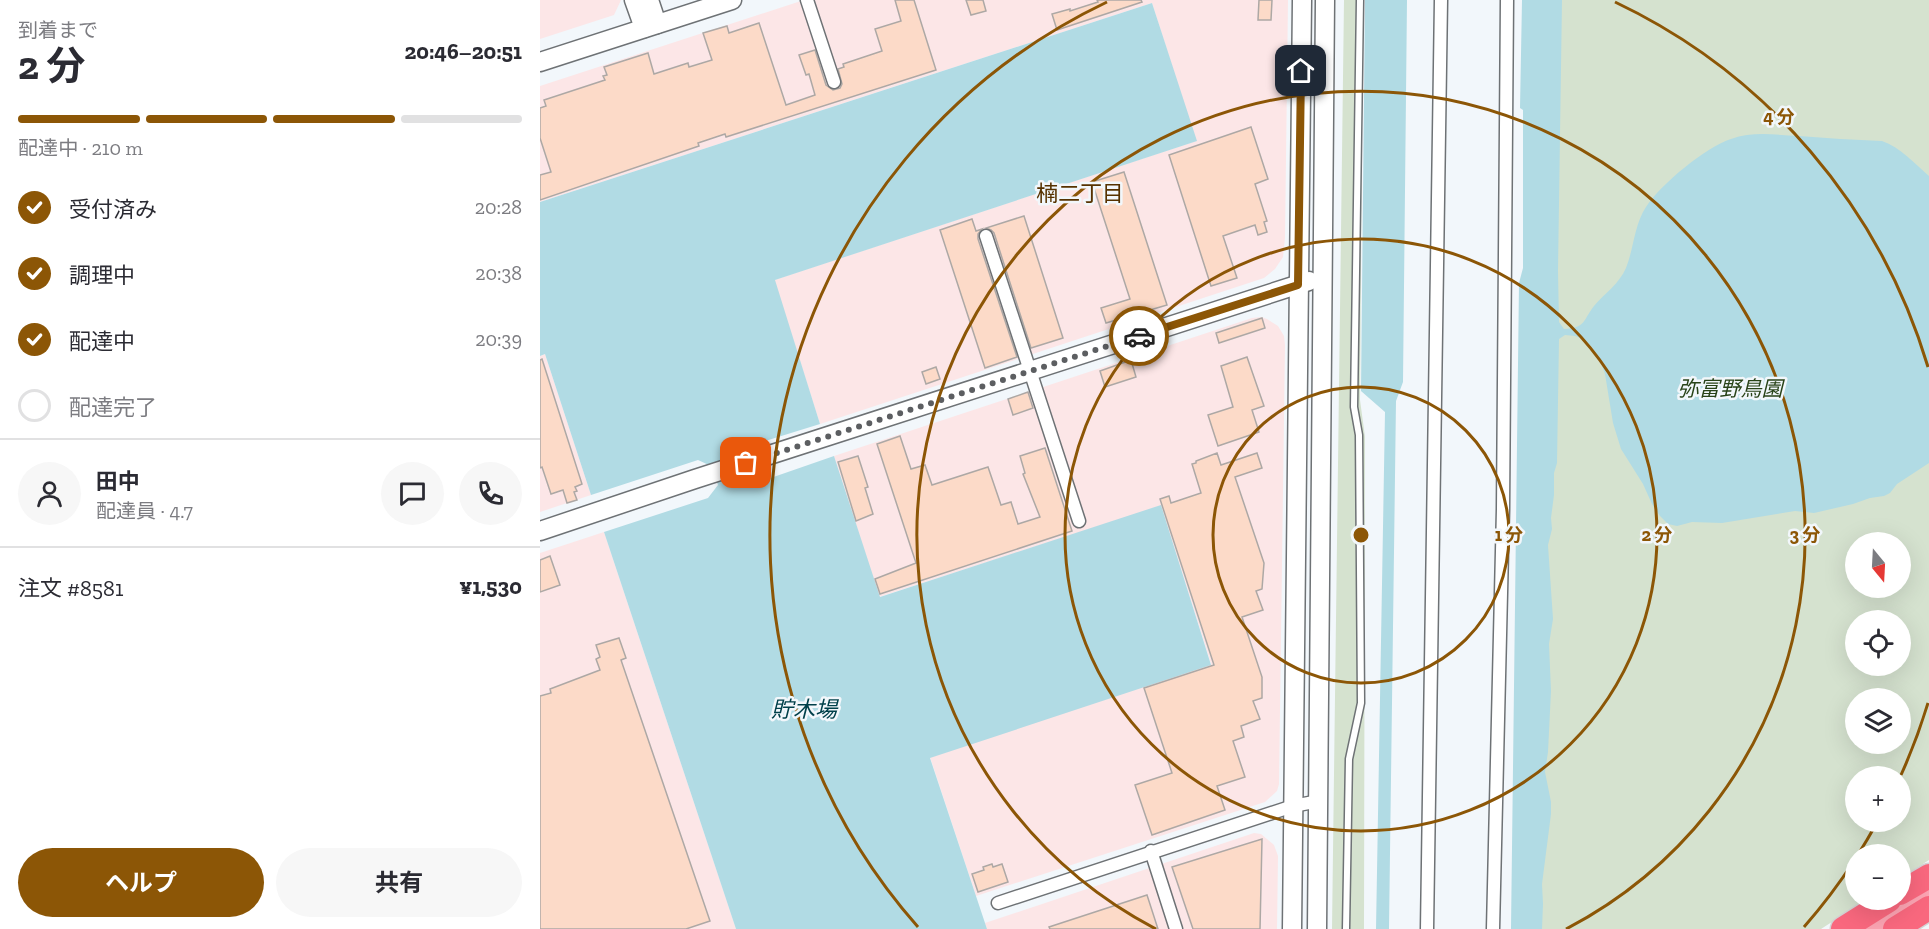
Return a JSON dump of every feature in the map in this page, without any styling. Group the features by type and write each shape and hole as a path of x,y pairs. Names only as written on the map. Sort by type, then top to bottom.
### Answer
{"highway":[{"path":"1911,887 1929,876"},
{"path":"1895,929 1929,908"},
{"path":"1843,929 1872,910"}],"main road":[{"path":"1871,929 1929,890"},
{"path":"1912,929 1929,918"}],"street":[{"path":"634,0 650,26"},
{"path":"649,0 650,26"},
{"path":"540,62 732,0"},
{"path":"807,0 834,82"},
{"path":"1292,929 1302,0"},
{"path":"1317,929 1325,0"},
{"path":"1427,929 1441,0"},
{"path":"1493,929 1503,509 1507,0"},
{"path":"986,236 1079,521"},
{"path":"540,531 1323,277"},
{"path":"998,903 1151,851 1293,806 1319,801"},
{"path":"1151,851 1176,929"}],"lane":[{"path":"1346,929 1349,759 1361,702 1359,435 1354,407 1360,0"}],"shaded area":[{"path":"540,0 621,0 614,15 540,39"},
{"path":"804,0 1288,0 1283,257 1275,269 1264,278 820,424 774,280 1196,141 1152,3 540,202 540,86"},
{"path":"1261,317 1278,326 1284,336 1285,345 1279,784 1277,791 1265,802 976,896 930,757 1211,664 1161,506 879,597 834,456 1252,318"},
{"path":"545,354 591,495 540,512 540,356"},
{"path":"604,532 736,929 540,929 540,553"},
{"path":"1254,833 1261,834 1274,845 1278,856 1277,929 987,929 985,923"}],"green space":[{"path":"1344,0 1363,0 1360,400 1365,437 1364,929 1332,929"},
{"name":"弥富野鳥園","path":"1536,0 1929,0 1929,860 1911,872 1911,844 1845,844 1845,910 1850,910 1821,929 1523,929"}],"water":[{"path":"1365,0 1407,0 1403,382 1396,401 1389,929 1376,929 1385,412 1361,391"},
{"path":"1522,0 1562,0 1558,271 1559,322 1564,329 1580,325 1594,306 1620,279 1629,260 1639,221 1653,198 1685,167 1721,143 1748,135 1765,134 1882,141 1901,152 1929,176 1929,463 1897,484 1890,493 1884,496 1814,513 1795,511 1722,523 1692,522 1677,526 1668,524 1652,504 1643,484 1621,449 1613,423 1605,374 1600,360 1591,346 1583,339 1565,335 1559,339 1557,463 1554,473 1552,529 1548,545 1553,619 1549,644 1551,691 1545,772 1551,814 1542,884 1542,929 1511,929 1519,283 1523,268 1523,110 1520,108"},
{"name":"貯木場","path":"1152,3 1197,141 775,280 820,424 739,449 734,458 741,477 753,484 834,456 880,597 1161,505 1211,665 930,758 987,929 736,929 604,532 708,498 718,485 711,466 698,460 591,495 545,354 540,356 540,202"}],"building":[{"path":"895,0 914,0 936,70 726,137 725,134 698,143 699,146 540,200 540,175 551,172 540,138 540,108 546,106 544,100 605,80 603,76 607,75 604,67 648,53 654,74 688,63 689,67 712,60 703,33 727,26 729,33 759,23 786,105 815,95 809,74 806,75 799,55 815,50 826,85 833,90 840,88 842,84 838,69 844,67 843,64 882,51 875,29 901,21"},
{"path":"966,0 983,0 986,11 971,15"},
{"path":"1097,0 1141,0 1142,2 1057,30 1052,14 1070,9 1070,11 1098,2"},
{"path":"1259,0 1272,0 1271,20 1258,20"},
{"path":"1251,127 1268,179 1255,184 1267,221 1264,222 1267,232 1258,235 1255,225 1223,236 1237,278 1211,286 1169,155"},
{"path":"1124,172 1167,305 1106,323 1101,308 1130,299 1092,182"},
{"path":"1024,216 1063,338 1031,348 994,233 986,228"},
{"path":"972,219 976,231 982,229 978,234 978,239 1017,357 985,368 940,230"},
{"path":"1262,318 1265,328 1219,343 1216,333"},
{"path":"1247,357 1264,406 1252,410 1259,432 1218,446 1208,415 1233,407 1221,366"},
{"path":"542,359 582,484 575,487 577,500 567,503 563,490 551,494 542,467 540,468 540,360"},
{"path":"1131,360 1136,377 1105,387 1100,371"},
{"path":"936,367 940,379 926,384 922,372"},
{"path":"1028,392 1033,408 1013,415 1008,399"},
{"path":"900,436 911,469 925,465 932,485 988,467 1001,505 1011,502 1018,524 1040,517 1023,474 1025,473 1020,456 1045,448 1072,531 880,594 875,579 916,563 877,444"},
{"path":"1217,453 1221,465 1257,453 1262,468 1235,477 1264,563 1262,589 1256,591 1263,610 1242,617 1262,677 1262,698 1253,701 1260,719 1241,726 1244,737 1233,741 1245,777 1217,786 1225,810 1152,835 1135,785 1172,773 1144,688 1214,665 1160,499 1169,496 1171,503 1201,493 1192,464"},
{"path":"858,456 868,487 865,488 873,514 856,521 838,462"},
{"path":"550,556 560,585 540,592 540,560"},
{"path":"619,638 626,658 621,660 710,921 686,929 540,929 540,696 551,693 550,689 600,670 596,659 600,657 596,645"},
{"path":"1262,839 1260,929 1193,929 1172,867"},
{"path":"992,864 993,867 1002,864 1008,882 978,892 972,874"},
{"path":"1147,895 1158,929 1050,929 1049,927"}],"way so far":[{"path":"746,463 1139,336"}],"district":[{"name":"楠二丁目","path":"1080,193"}],"route":[{"path":"1139,336 1298,285 1301,71"}]}
